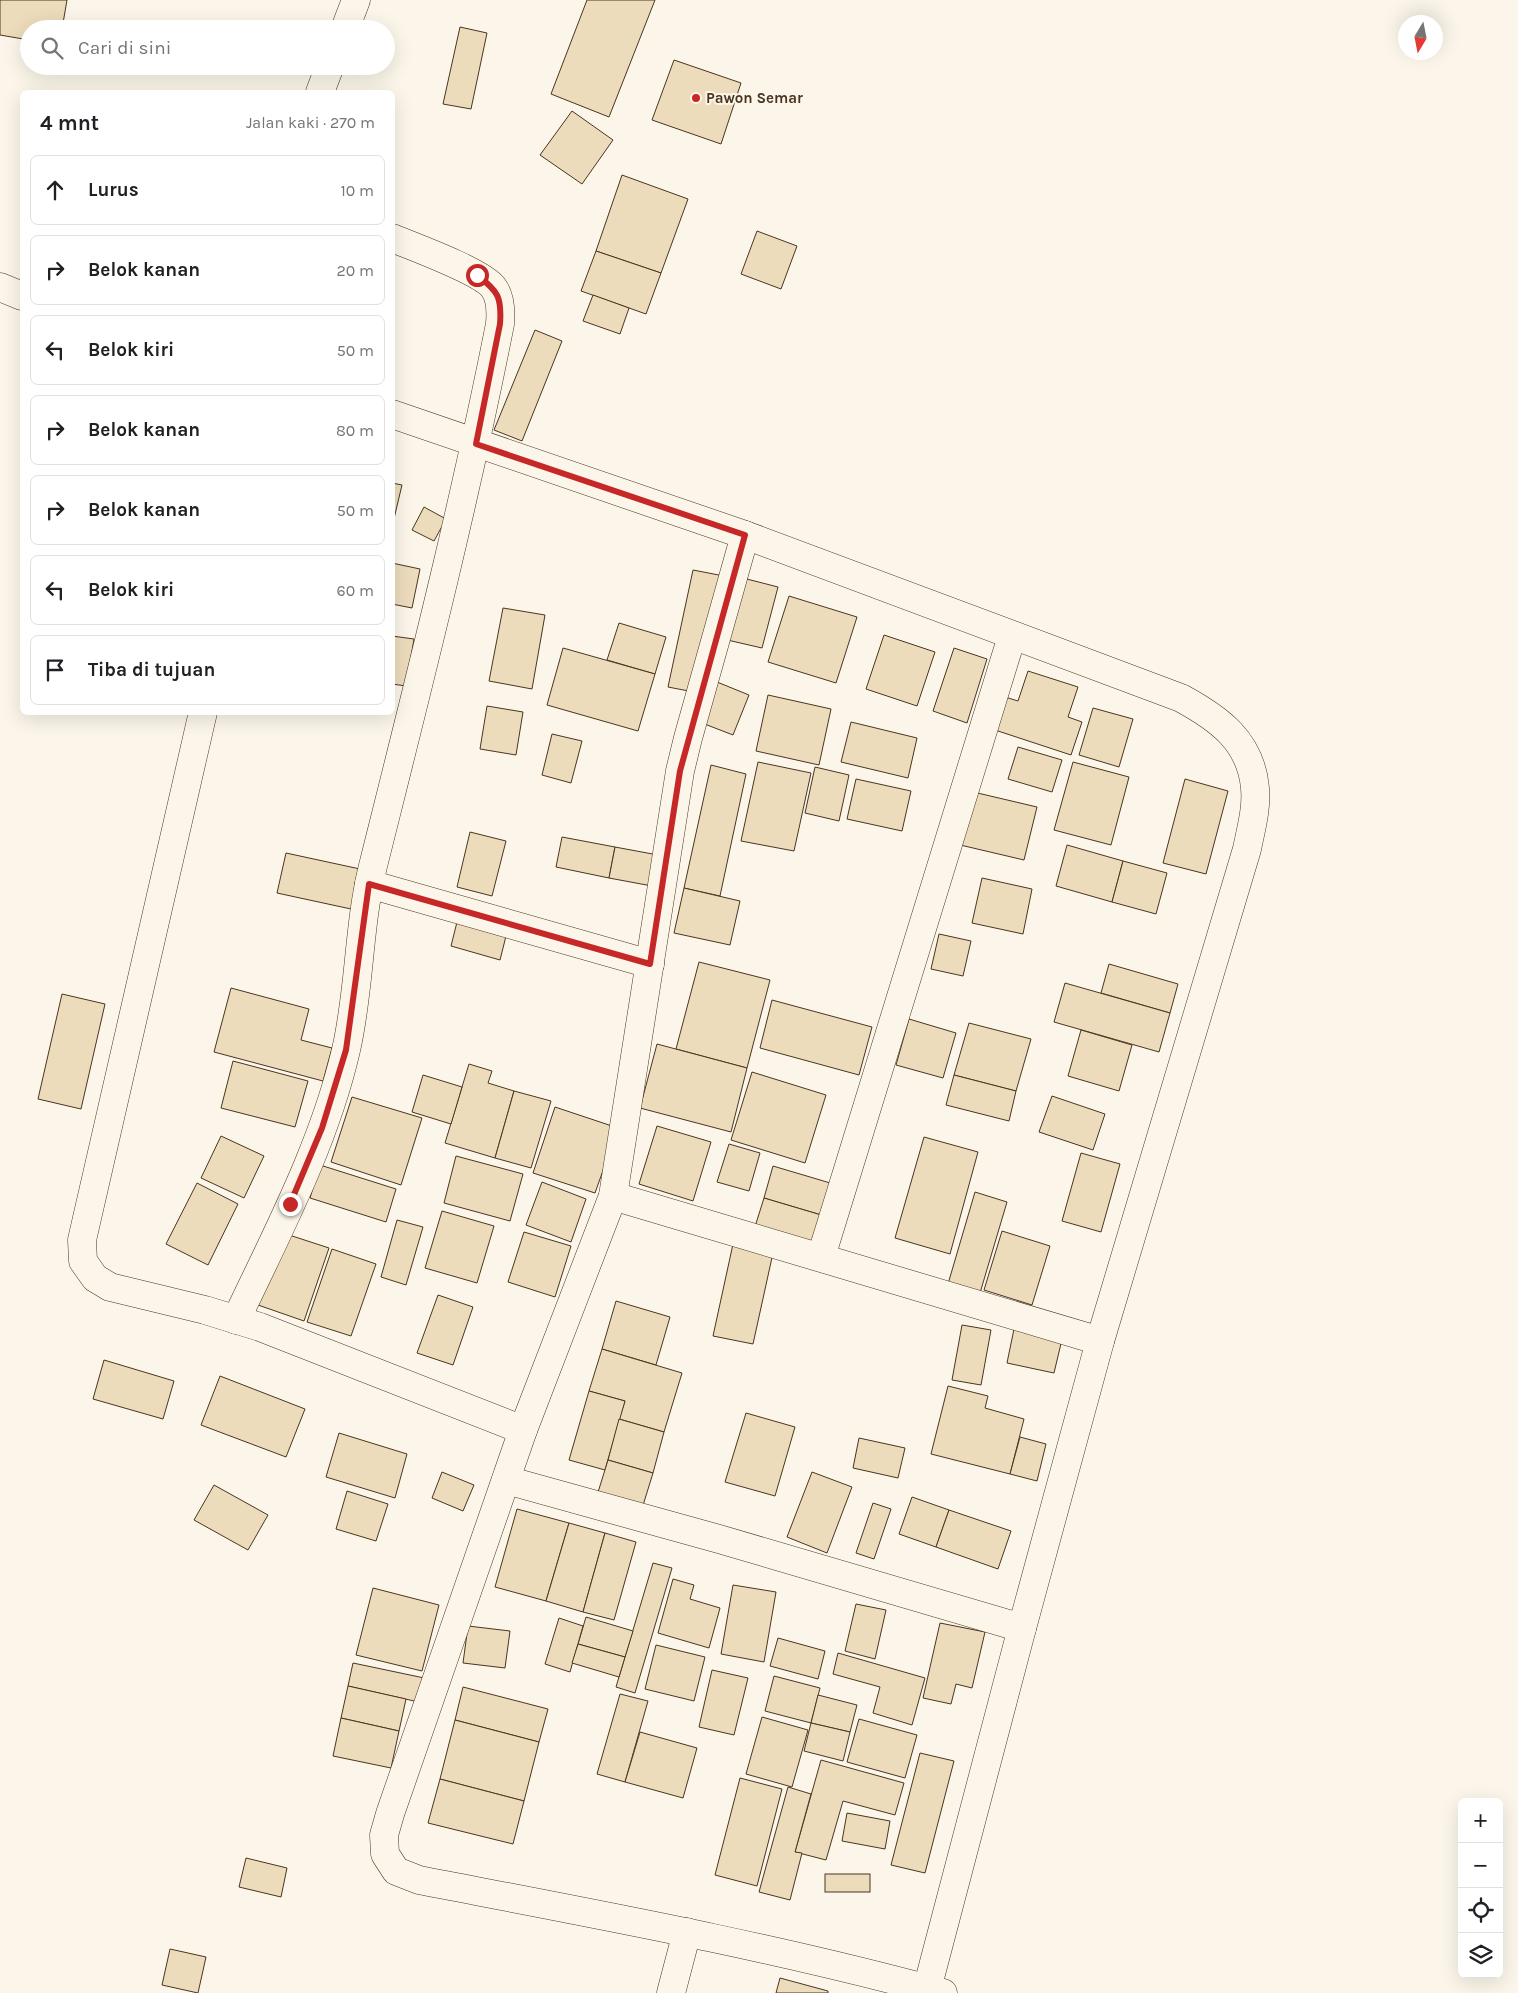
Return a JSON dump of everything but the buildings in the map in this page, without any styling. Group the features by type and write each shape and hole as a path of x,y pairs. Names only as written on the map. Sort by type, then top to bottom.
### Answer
{"street":[{"path":"348,20 356,0"},
{"path":"321,90 327,75"},
{"path":"236,1320 290,1204 322,1128 346,1050 369,884 476,444 500,324 501,308 493,288 477,275 395,239"},
{"path":"0,287 20,295"},
{"path":"395,415 745,535 1181,698 1210,713 1232,734 1244,750 1251,769 1255,788 1254,815 1247,849 1100,1341 1022,1628 935,1991 881,1985 687,1932 419,1880 396,1871 385,1854 384,1835 390,1814 523,1430 612,1196 680,771 745,535"},
{"path":"821,1257 1012,636"},
{"path":"202,715 82,1240 83,1261 95,1278 110,1287 204,1310 260,1327 523,1430"},
{"path":"369,884 650,964"},
{"path":"612,1196 1100,1341"},
{"path":"506,1480 719,1539 1022,1628"},
{"path":"671,1993 687,1932"}],"place":[{"name":"Pawon Semar","path":"696,98"}],"route":[{"path":"290,1204 322,1128 346,1050 369,884 650,964 680,771 745,535 476,444 500,324 501,308 493,288 477,275"}]}
